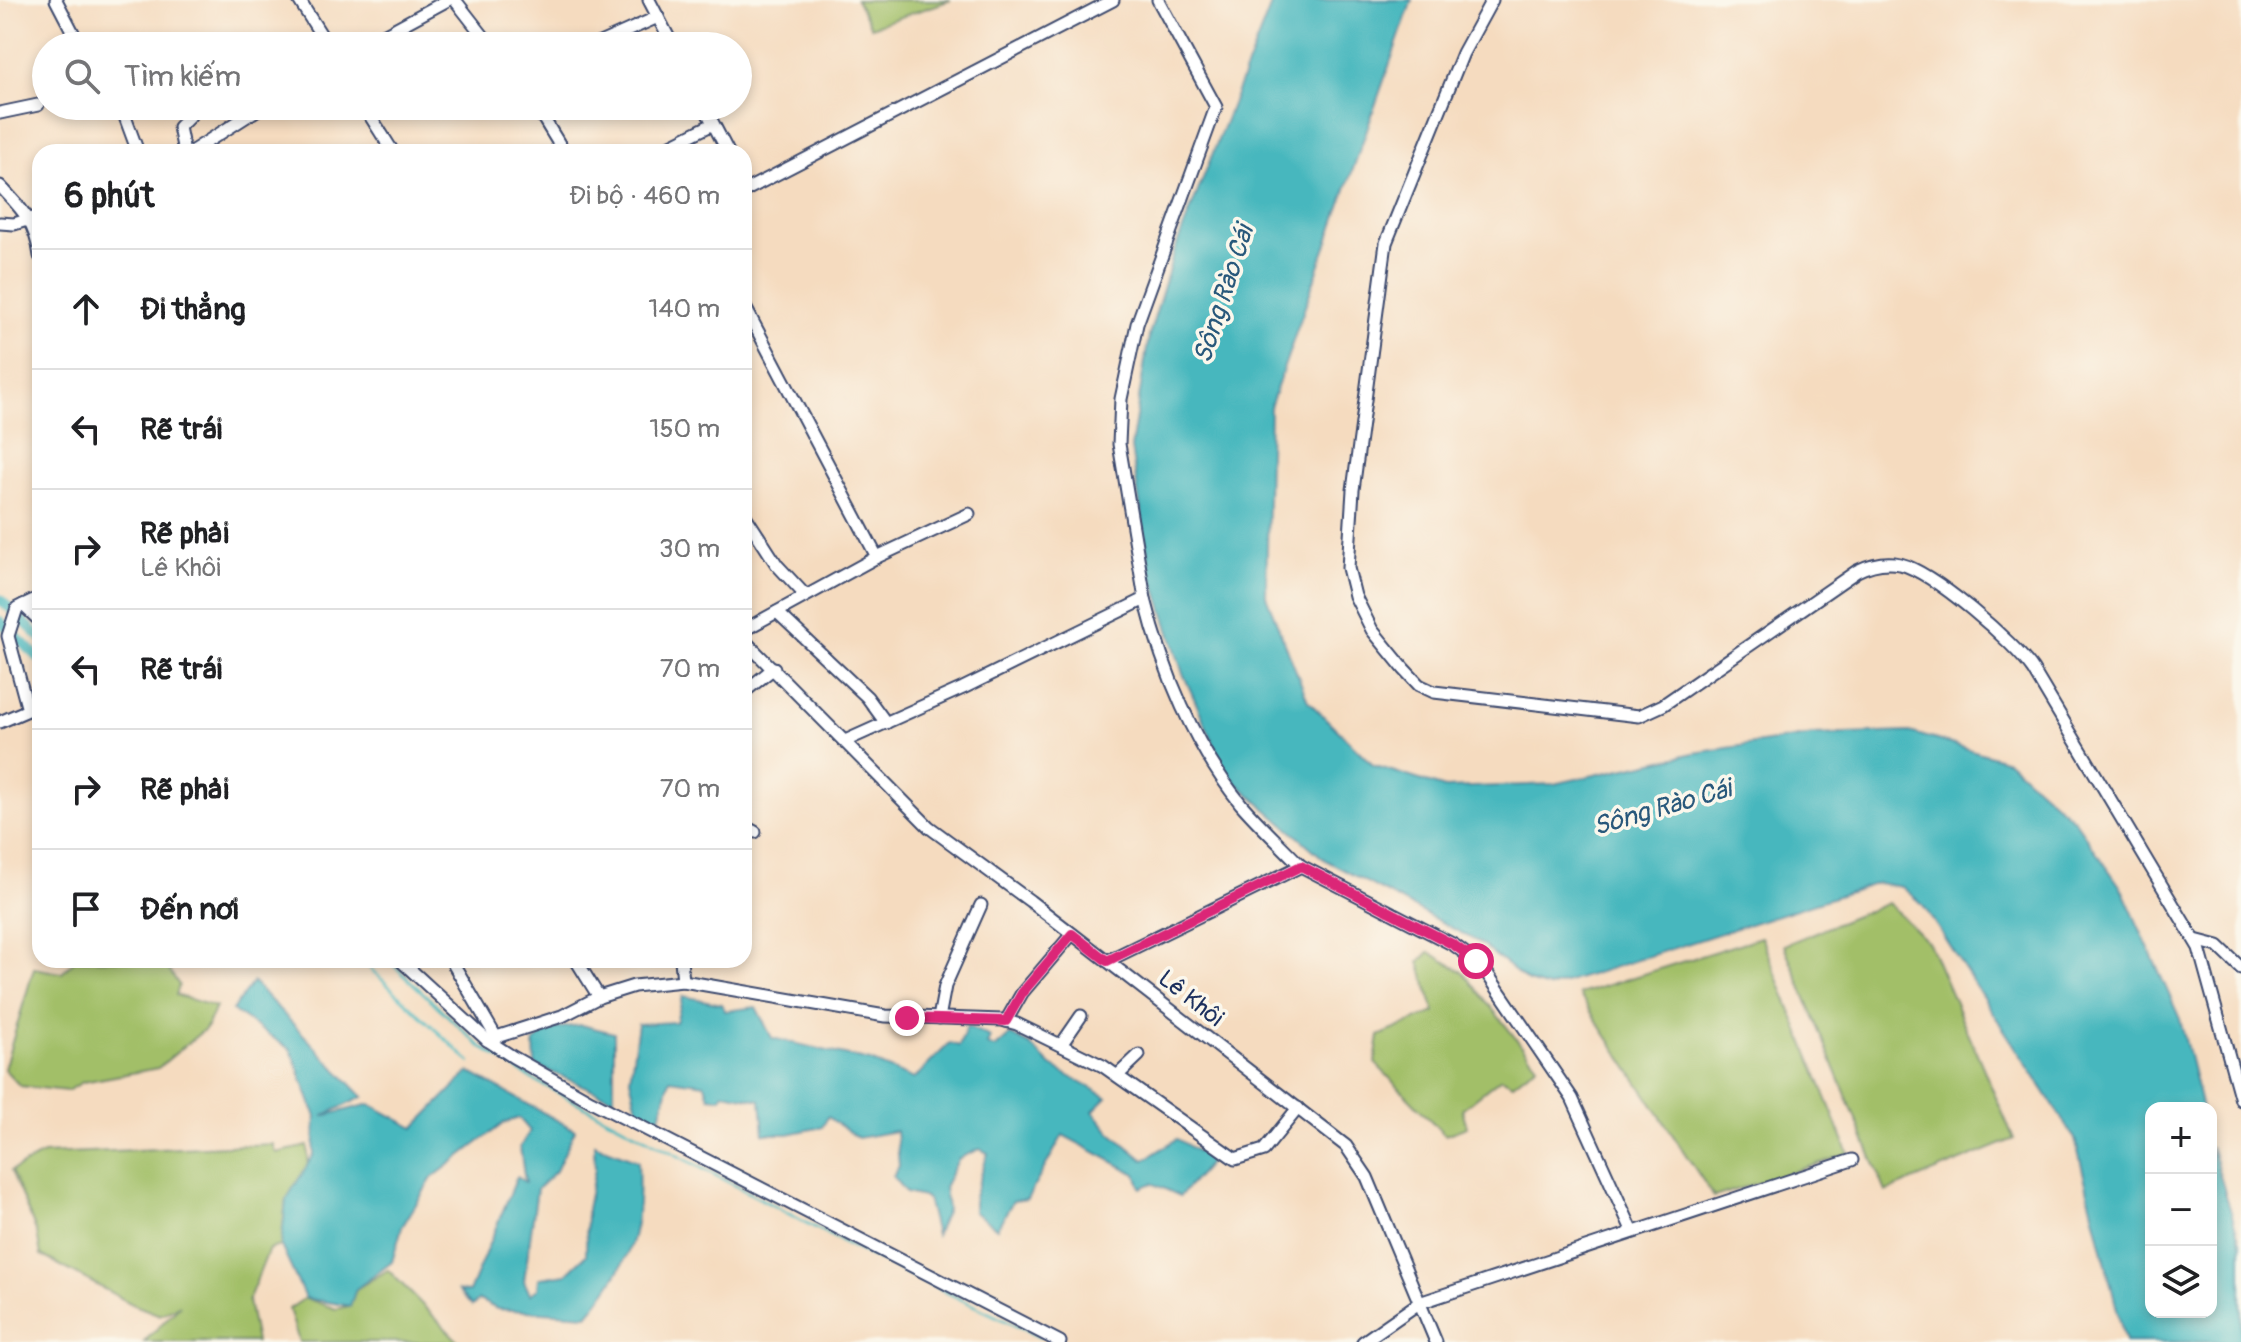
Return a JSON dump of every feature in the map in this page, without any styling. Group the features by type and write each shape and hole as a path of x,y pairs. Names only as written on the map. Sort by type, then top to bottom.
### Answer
{"street":[{"path":"56,0 73,32"},
{"path":"299,0 319,32"},
{"path":"389,32 448,0"},
{"path":"455,0 480,32"},
{"path":"649,0 666,32"},
{"path":"752,183 1113,0"},
{"path":"1158,0 1216,107 1137,324 1121,399 1119,444 1145,599 1166,671 1219,771 1253,817 1301,866 1454,945 1482,966 1572,1098 1632,1230"},
{"path":"1492,0 1457,67 1382,256 1371,366 1355,467 1348,559 1352,589 1372,630 1416,682 1434,692 1639,716 1677,696 1857,571 1883,563 1908,567 1998,631 2024,656 2195,940 2207,968 2241,1100"},
{"path":"624,32 658,17"},
{"path":"0,113 32,106"},
{"path":"126,120 135,144"},
{"path":"182,144 179,127 186,120"},
{"path":"204,144 241,120"},
{"path":"373,120 388,144"},
{"path":"545,120 559,144"},
{"path":"711,120 724,144"},
{"path":"673,144 713,124"},
{"path":"0,186 32,213"},
{"path":"0,223 14,224 32,217"},
{"path":"752,320 877,557"},
{"path":"752,626 877,557 969,514"},
{"path":"752,526 777,565 805,595"},
{"path":"845,741 1145,599"},
{"path":"0,722 28,710 8,633 20,606 32,601"},
{"path":"20,606 32,615"},
{"path":"777,612 867,697 886,723"},
{"name":"Lê Khôi","path":"752,647 929,827 1346,1146 1357,1159 1436,1342"},
{"path":"752,686 774,668"},
{"path":"1107,961 1301,866"},
{"path":"939,1018 945,986 981,905"},
{"path":"1006,1021 1022,993 1072,934"},
{"path":"2195,940 2218,946 2241,968"},
{"path":"409,968 491,1039 591,1101 1060,1342"},
{"path":"455,968 491,1039"},
{"path":"581,968 599,997"},
{"path":"682,968 683,981"},
{"path":"491,1039 562,1016 599,997 634,986 683,981 866,1013 1006,1021 1118,1075 1235,1159 1264,1150 1298,1108"},
{"path":"1061,1045 1081,1016"},
{"path":"1118,1075 1139,1055"},
{"path":"1363,1342 1419,1303 1632,1230 1852,1160"}],"green space":[{"path":"856,0 951,0 871,27"},
{"path":"1888,903 1929,943 2014,1139 1886,1192 1784,945"},
{"path":"1761,937 1849,1154 1714,1197 1579,994"},
{"path":"1429,952 1463,972 1537,1065 1513,1084 1501,1078 1462,1109 1467,1127 1445,1135 1375,1063 1379,1036 1435,1012 1419,962"},
{"path":"34,968 62,973 67,968 167,968 179,985 176,995 216,1007 206,1028 158,1068 83,1082 67,1091 20,1086 4,1069"},
{"path":"273,1144 276,1153 308,1146 308,1171 286,1200 281,1246 269,1249 248,1301 256,1342 144,1342 180,1305 160,1315 132,1304 41,1255 37,1233 11,1171 43,1154"},
{"path":"388,1270 459,1342 299,1342 289,1309 305,1298 336,1309 349,1306 349,1293"}],"water":[{"name":"Sông Rào Cái","path":"1273,0 1412,0 1270,407 1266,596 1308,701 1373,765 1445,788 1554,784 1694,753 1813,735 1910,732 2008,761 2075,821 2122,889 2180,1019 2201,1102 2145,1102 2145,1318 2217,1318 2217,1166 2241,1245 2241,1342 2125,1342 2075,1139 1923,905 1902,887 1878,883 1549,988 1528,982 1480,943 1325,860 1228,776 1182,671 1150,569 1131,448 1149,336 1174,252"},
{"path":"253,982 363,1097 323,1116 370,1104 414,1128 469,1072 575,1130 556,1171 537,1189 524,1281 530,1294 538,1289 539,1278 566,1274 586,1255 587,1209 595,1169 594,1144 638,1161 638,1207 631,1244 615,1278 587,1315 497,1309 479,1300 472,1306 458,1291 469,1292 517,1177 525,1182 520,1147 530,1131 519,1118 504,1123 432,1178 402,1227 392,1262 356,1289 350,1306 305,1298 281,1246 286,1200 314,1154 316,1117 291,1050 232,1010"},
{"path":"683,996 721,1004 725,1011 756,1007 772,1038 870,1061 914,1079 950,1043 959,1046 967,1026 990,1037 987,1045 995,1048 1010,1035 1030,1045 1051,1066 1107,1097 1093,1111 1111,1133 1144,1160 1177,1139 1212,1160 1180,1196 1152,1183 1141,1188 1136,1174 1063,1135 1027,1199 1013,1201 997,1228 974,1212 974,1197 988,1153 980,1149 959,1158 944,1187 947,1209 936,1235 927,1198 906,1193 893,1177 899,1166 896,1131 858,1138 828,1117 822,1127 788,1134 764,1134 761,1100 724,1093 720,1098 709,1097 705,1084 670,1079 660,1117 639,1116 630,1079 638,1024 676,1022"},
{"path":"581,1025 614,1033 614,1099 535,1065 534,1042 551,1029"}],"waterway":[{"path":"0,599 32,629"},
{"path":"0,621 32,651"},
{"path":"370,968 470,1062"},
{"path":"397,968 480,1046 532,1079 852,1247 1039,1337"}],"route":[{"path":"907,1018 1006,1021 1022,993 1072,934 1107,961 1301,866 1454,945 1476,961"}]}
